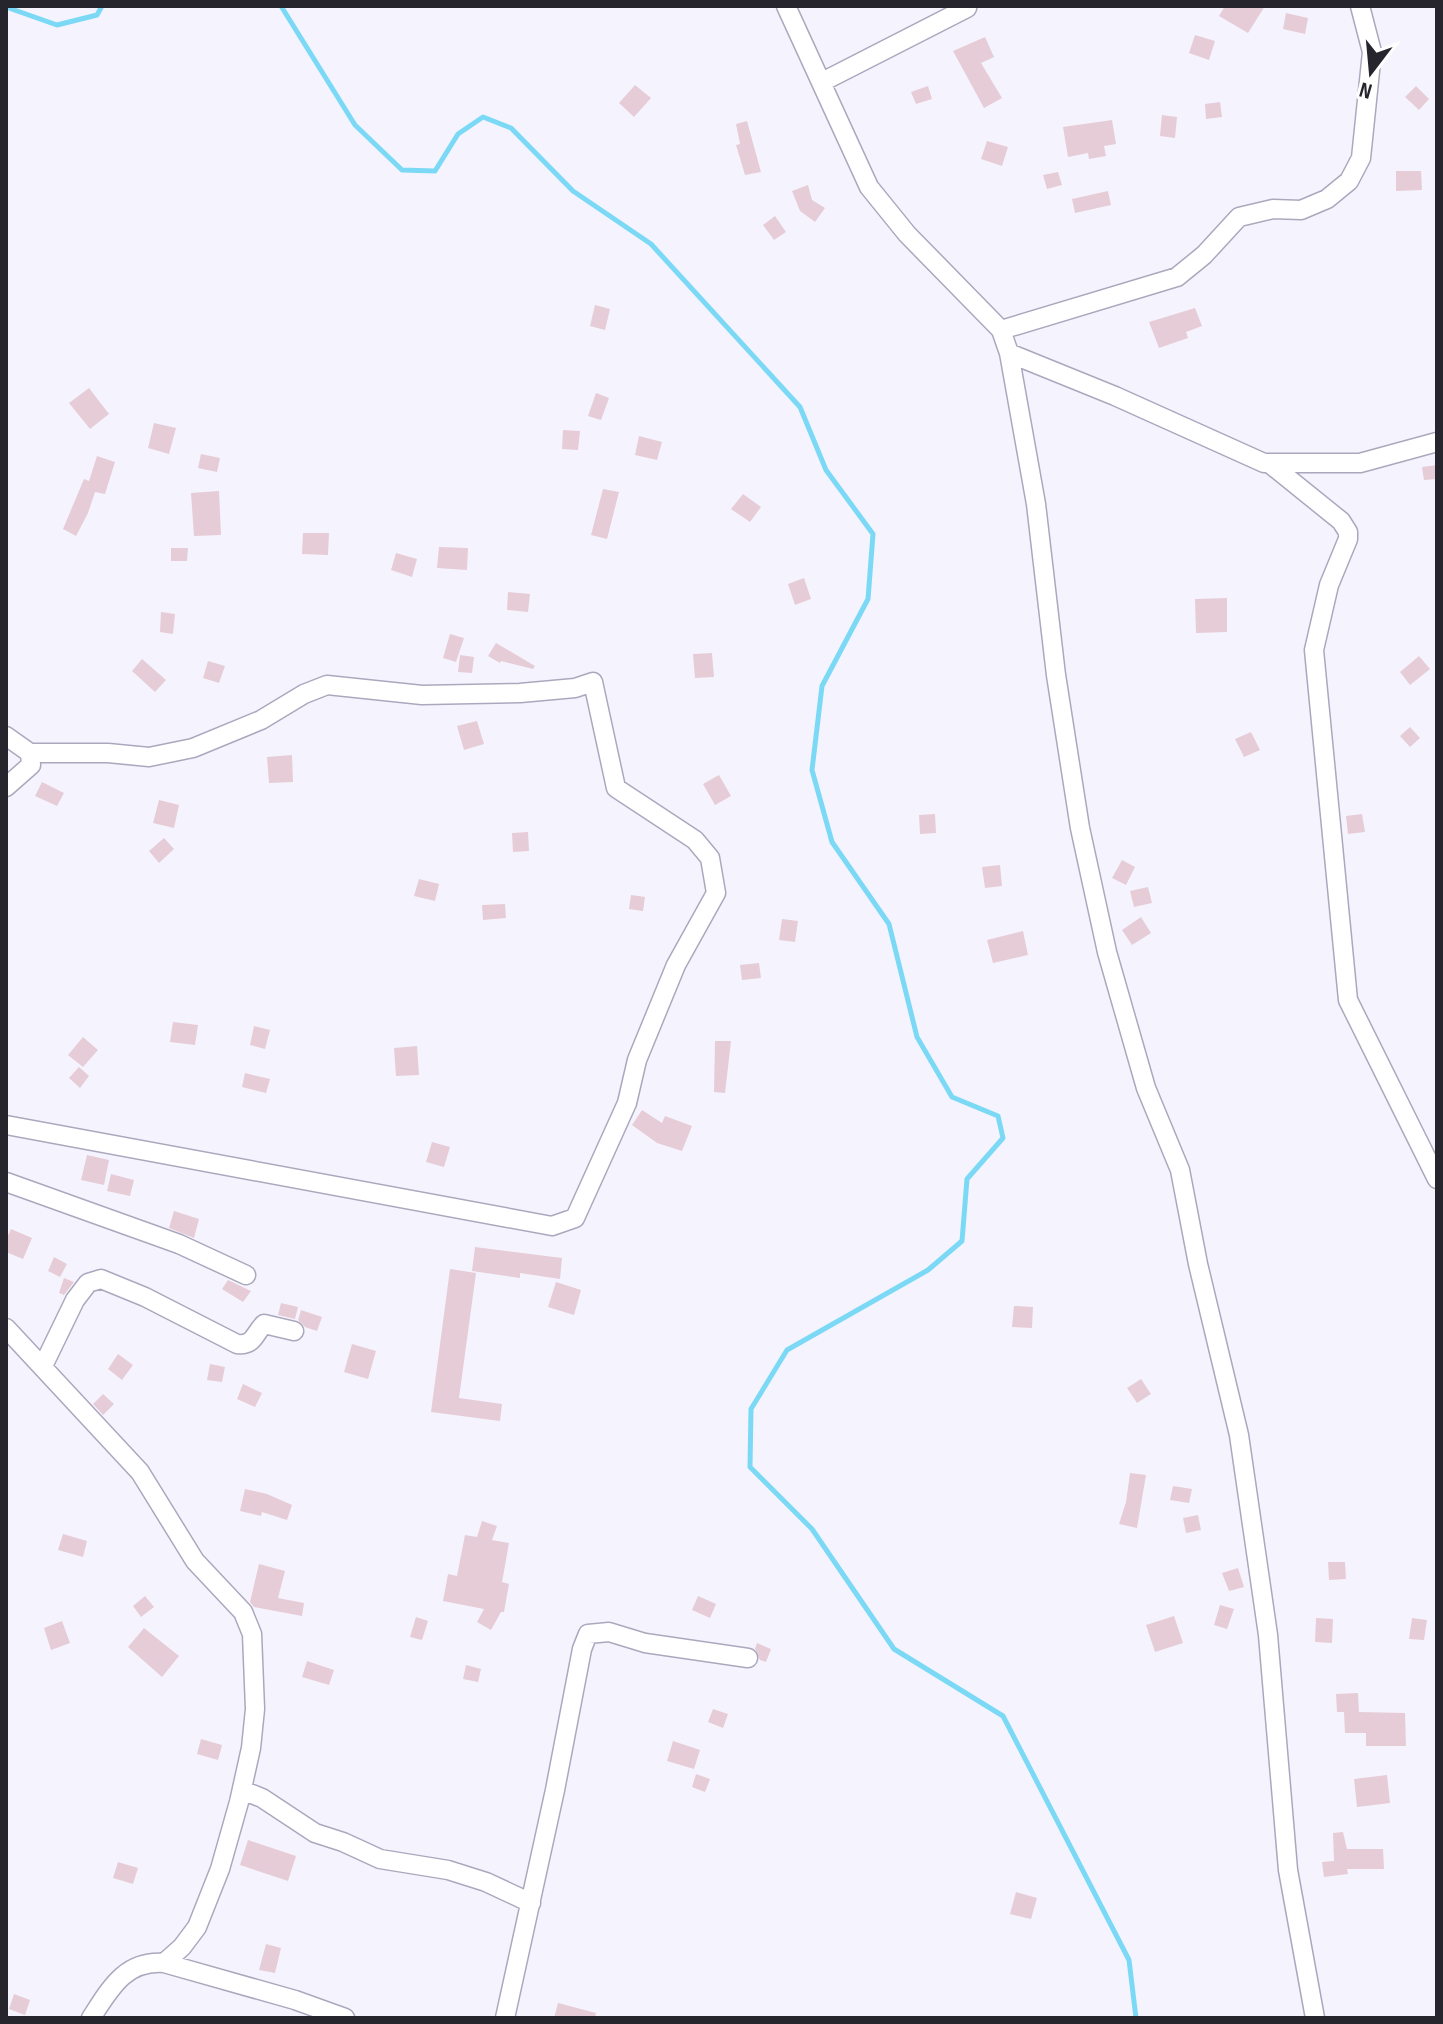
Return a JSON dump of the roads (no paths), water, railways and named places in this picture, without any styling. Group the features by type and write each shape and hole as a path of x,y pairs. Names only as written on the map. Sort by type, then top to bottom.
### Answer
{"street":[{"path":"786,6 869,187 907,234 1001,330 1009,353 1036,504 1054,660 1080,828 1107,952 1146,1088 1180,1170 1198,1264 1239,1435 1268,1635 1288,1870 1315,2018"},
{"path":"1001,330 1177,277 1204,255 1239,217 1273,209 1301,210 1327,199 1349,181 1361,158 1372,52 1360,6"},
{"path":"822,82 967,8"},
{"path":"1009,353 1115,396 1229,449 1269,463 1360,463 1437,442"},
{"path":"1269,463 1341,521 1348,532 1347,545 1329,585 1314,650 1348,1000 1437,1179"},
{"path":"6,736 30,753 108,753 149,757 193,748 261,720 304,694 327,685 422,695 534,692 575,688 593,682 616,788 695,840 710,858 716,893 676,965 637,1060 627,1103 575,1218 552,1226 6,1125"},
{"path":"6,787 31,765 30,753"},
{"path":"6,1182 179,1244 246,1275"},
{"path":"43,1366 75,1300 88,1283 101,1279 145,1297 237,1344 245,1345 253,1340 264,1324 294,1331"},
{"path":"6,1328 140,1472 195,1561 243,1612 252,1634 255,1709 242,1790 220,1869 197,1927 182,1947 164,1963"},
{"path":"505,2018 582,1649 588,1634 609,1632 645,1643 748,1658"},
{"path":"242,1790 262,1798 315,1833 380,1859 448,1870 486,1882 531,1903"},
{"path":"91,2018 113,1983 125,1972 151,1962 295,2000 345,2018"}],"waterway":[{"path":"6,7 57,25 97,15 102,6"},
{"path":"281,6 355,125 402,170 435,171 458,134 483,117 511,128 573,191 651,244 800,407 826,470 873,534 868,599 822,686 812,770 832,842 889,924 917,1037 952,1097 998,1116 1003,1138 967,1179 962,1241 928,1270 787,1350 751,1409 750,1467 812,1529 894,1649 1003,1716 1129,1960 1136,2018"}]}
